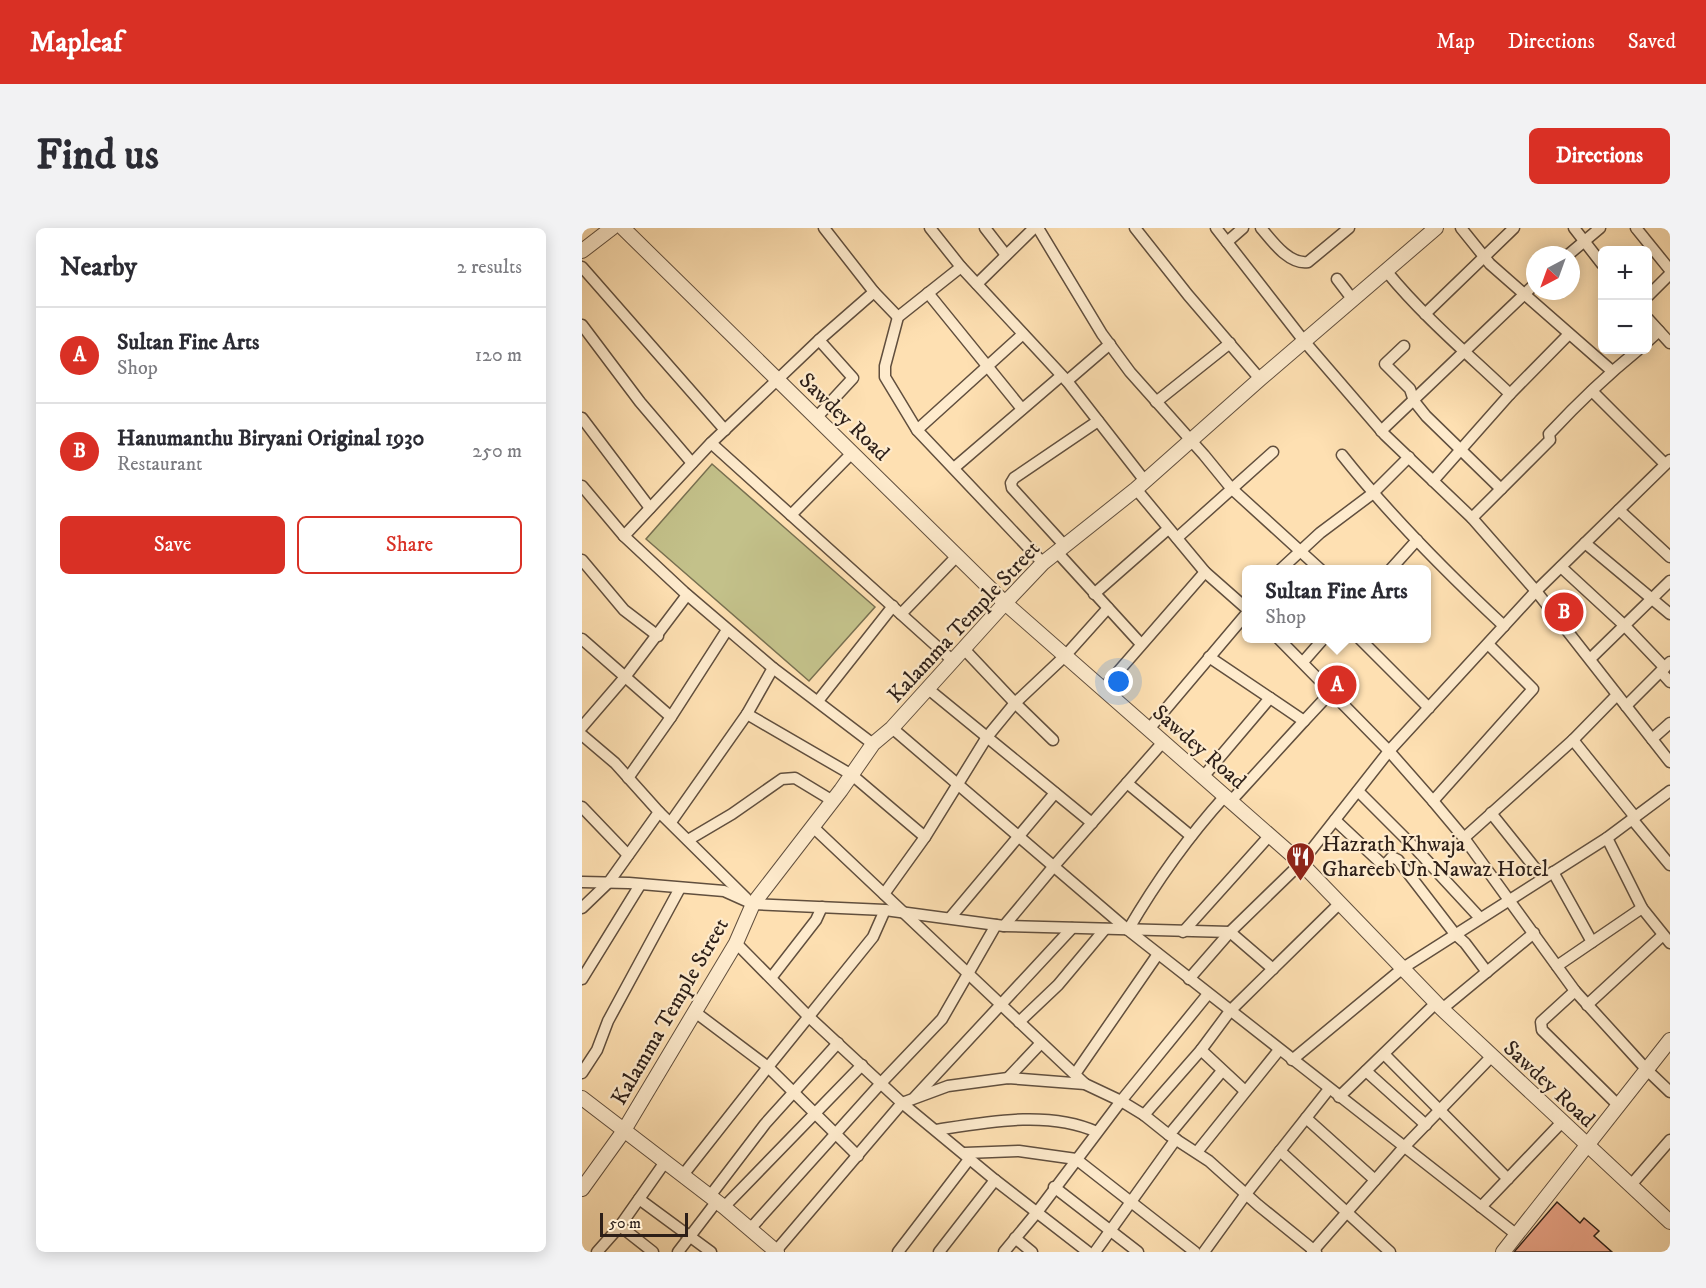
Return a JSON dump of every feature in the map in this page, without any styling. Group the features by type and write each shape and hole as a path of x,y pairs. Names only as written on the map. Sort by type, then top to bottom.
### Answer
{"street":[{"path":"582,251 612,228"},
{"name":"Sawdey Road","path":"623,228 1005,603 1301,863 1491,1057 1670,1222"},
{"path":"824,228 874,292 898,317"},
{"path":"930,228 961,267 1064,378 1098,421 1168,529 1205,572 1242,604"},
{"path":"985,228 1006,255"},
{"path":"977,284 1036,228 1130,372 1231,488 1316,565"},
{"path":"1135,228 1188,295 1260,379"},
{"path":"1216,228 1304,341 1381,431 1472,518 1536,591 1670,762"},
{"path":"1227,242 1243,228"},
{"path":"1261,228 1276,246 1299,263 1305,263 1349,228"},
{"path":"1461,228 1484,256 1523,294 1612,371"},
{"path":"1425,314 1514,228"},
{"path":"1574,228 1598,259"},
{"path":"1578,246 1600,228"},
{"path":"1636,228 1670,272 1652,291"},
{"name":"Kalamma Temple Street","path":"582,1189 623,1132 695,1012 736,943 753,904 833,801 873,744 892,728 1043,563 1141,485 1260,379 1387,272 1428,231"},
{"path":"582,267 725,430"},
{"path":"961,267 898,317 885,366 885,377 917,430 1043,563"},
{"path":"1387,272 1425,314 1510,394"},
{"path":"1337,279 1353,300"},
{"path":"624,536 711,443 819,340 874,292"},
{"path":"1381,431 1526,292"},
{"path":"928,293 1022,409"},
{"path":"1652,324 1670,343"},
{"path":"582,325 640,402 692,463"},
{"path":"1652,337 1659,331"},
{"path":"1433,481 1510,394 1569,333"},
{"path":"917,430 1023,334"},
{"path":"816,418 852,378 819,340"},
{"path":"1156,402 1230,343"},
{"path":"954,468 1022,409 1110,344"},
{"path":"1404,346 1385,364 1410,389 1414,401 1426,416 1501,489"},
{"path":"1472,518 1550,440 1549,434 1612,371 1633,354"},
{"path":"1189,979 1230,932 1301,863 1389,751 1536,591 1668,462 1592,391"},
{"path":"582,418 650,508"},
{"path":"1098,421 1014,478 1011,483 1012,488 1094,594 1141,644"},
{"path":"711,443 952,660"},
{"path":"1177,538 1273,452"},
{"path":"791,514 852,453"},
{"path":"1341,455 1372,494 1446,572 1504,626"},
{"path":"1286,565 1320,533 1372,494 1409,458"},
{"path":"582,486 624,536 687,595 773,668 873,744"},
{"path":"1619,510 1670,557"},
{"path":"1094,594 1168,529"},
{"path":"1394,565 1417,540"},
{"path":"1585,543 1670,614"},
{"path":"818,701 897,610 957,556"},
{"path":"582,560 624,610 658,636"},
{"path":"1561,567 1625,626 1665,668 1670,682"},
{"path":"1103,689 1205,572"},
{"path":"1590,659 1670,581"},
{"path":"582,727 658,636 687,595"},
{"path":"884,894 925,837 987,737 1015,703 1065,656 1108,608"},
{"path":"1149,729 1242,613"},
{"path":"628,778 727,630"},
{"path":"582,639 670,717"},
{"path":"1282,643 1332,691 1433,801 1464,838 1575,991 1670,1092"},
{"path":"1303,662 1320,643"},
{"path":"1363,643 1429,708"},
{"path":"1433,801 1533,689 1488,644"},
{"path":"963,648 1053,740"},
{"path":"1209,657 1304,721"},
{"path":"671,822 747,714 773,668"},
{"path":"1626,706 1665,668"},
{"path":"927,688 1092,823"},
{"path":"1128,930 1146,899 1191,836 1332,691"},
{"path":"1464,838 1572,740 1617,695"},
{"path":"1203,777 1270,698"},
{"path":"747,714 852,775 925,837"},
{"path":"1652,739 1670,723"},
{"path":"892,728 1128,930 1517,1235"},
{"path":"582,735 615,763 659,812 753,904"},
{"path":"1572,740 1670,865"},
{"path":"750,1229 942,1019 968,973 1000,926 1163,742"},
{"path":"688,840 732,814 782,779 795,778 833,801"},
{"path":"1127,783 1191,836"},
{"path":"1358,791 1417,849 1480,918"},
{"path":"1292,1060 1403,968 1607,838 1670,791"},
{"path":"950,918 1055,794"},
{"path":"582,807 628,855"},
{"path":"582,908 609,882 659,812"},
{"path":"1491,813 1548,875 1592,942"},
{"path":"1335,820 1384,866 1392,857 1398,860 1487,972"},
{"path":"813,827 1085,1084 1121,1101 1197,1152 1314,1251 1404,1147 1491,1057"},
{"path":"1183,932 1269,835"},
{"path":"1587,1005 1666,939 1642,908 1607,838"},
{"path":"582,872 587,882 724,891 753,904 903,911 1000,926 1230,932 1273,969"},
{"path":"582,979 640,885"},
{"path":"582,1073 597,1050 608,1021 680,888"},
{"path":"1144,1115 1201,1050 1230,1011 1340,903"},
{"path":"771,978 816,920 822,907"},
{"path":"1557,966 1642,908"},
{"path":"683,1175 873,937 885,910"},
{"path":"582,1098 623,1132 717,1201 776,1252 858,1155 1072,928"},
{"path":"1019,1022 1058,985 1105,929"},
{"path":"1339,1097 1439,1006 1487,972 1534,933"},
{"path":"736,943 808,1016 862,1065 908,1101 936,1130 995,1180 1088,1252"},
{"path":"1075,1074 1158,954"},
{"path":"1575,991 1541,1022 1542,1030 1620,1107"},
{"path":"1004,1252 1038,1212 1054,1187 1121,1101 1208,994"},
{"path":"695,1012 768,1067 858,1155"},
{"path":"1503,1252 1670,1041"},
{"path":"678,1252 717,1201 765,1124 838,1043"},
{"path":"1008,1078 1041,1043"},
{"path":"1201,1050 1245,1091"},
{"path":"1197,1152 1279,1050"},
{"path":"1384,1054 1508,1179"},
{"path":"717,1201 815,1112 862,1065"},
{"path":"1095,1252 1173,1137 1222,1071"},
{"path":"1366,1071 1426,1125"},
{"path":"908,1101 948,1086 1008,1078 1085,1084"},
{"path":"1204,1252 1246,1194 1329,1089"},
{"path":"1306,1118 1375,1180"},
{"path":"936,1130 990,1122 1039,1120 1080,1125 1097,1132"},
{"path":"1481,1207 1562,1122"},
{"path":"1631,1185 1668,1146"},
{"path":"898,1252 968,1156 1019,1151 1076,1159 1195,1252"},
{"path":"1280,1151 1390,1252"},
{"path":"597,1252 620,1226 665,1162"},
{"path":"939,1252 995,1180"},
{"path":"1054,1187 1138,1252"},
{"path":"639,1198 711,1252"},
{"path":"620,1226 641,1248 654,1252"},
{"path":"1015,1239 1032,1252"}],"shaded area":[{"path":"712,464 875,607 809,681 646,539"}],"building":[{"path":"1557,1202 1580,1223 1584,1218 1599,1231 1594,1236 1612,1252 1514,1252"}],"place":[{"name":"Hanumanthu Biryani Original 1930","path":"1564,612"},
{"name":"Sultan Fine Arts","path":"1337,685"},
{"name":"Hazrath Khwaja Ghareeb Un Nawaz Hotel","path":"1301,882"}]}
